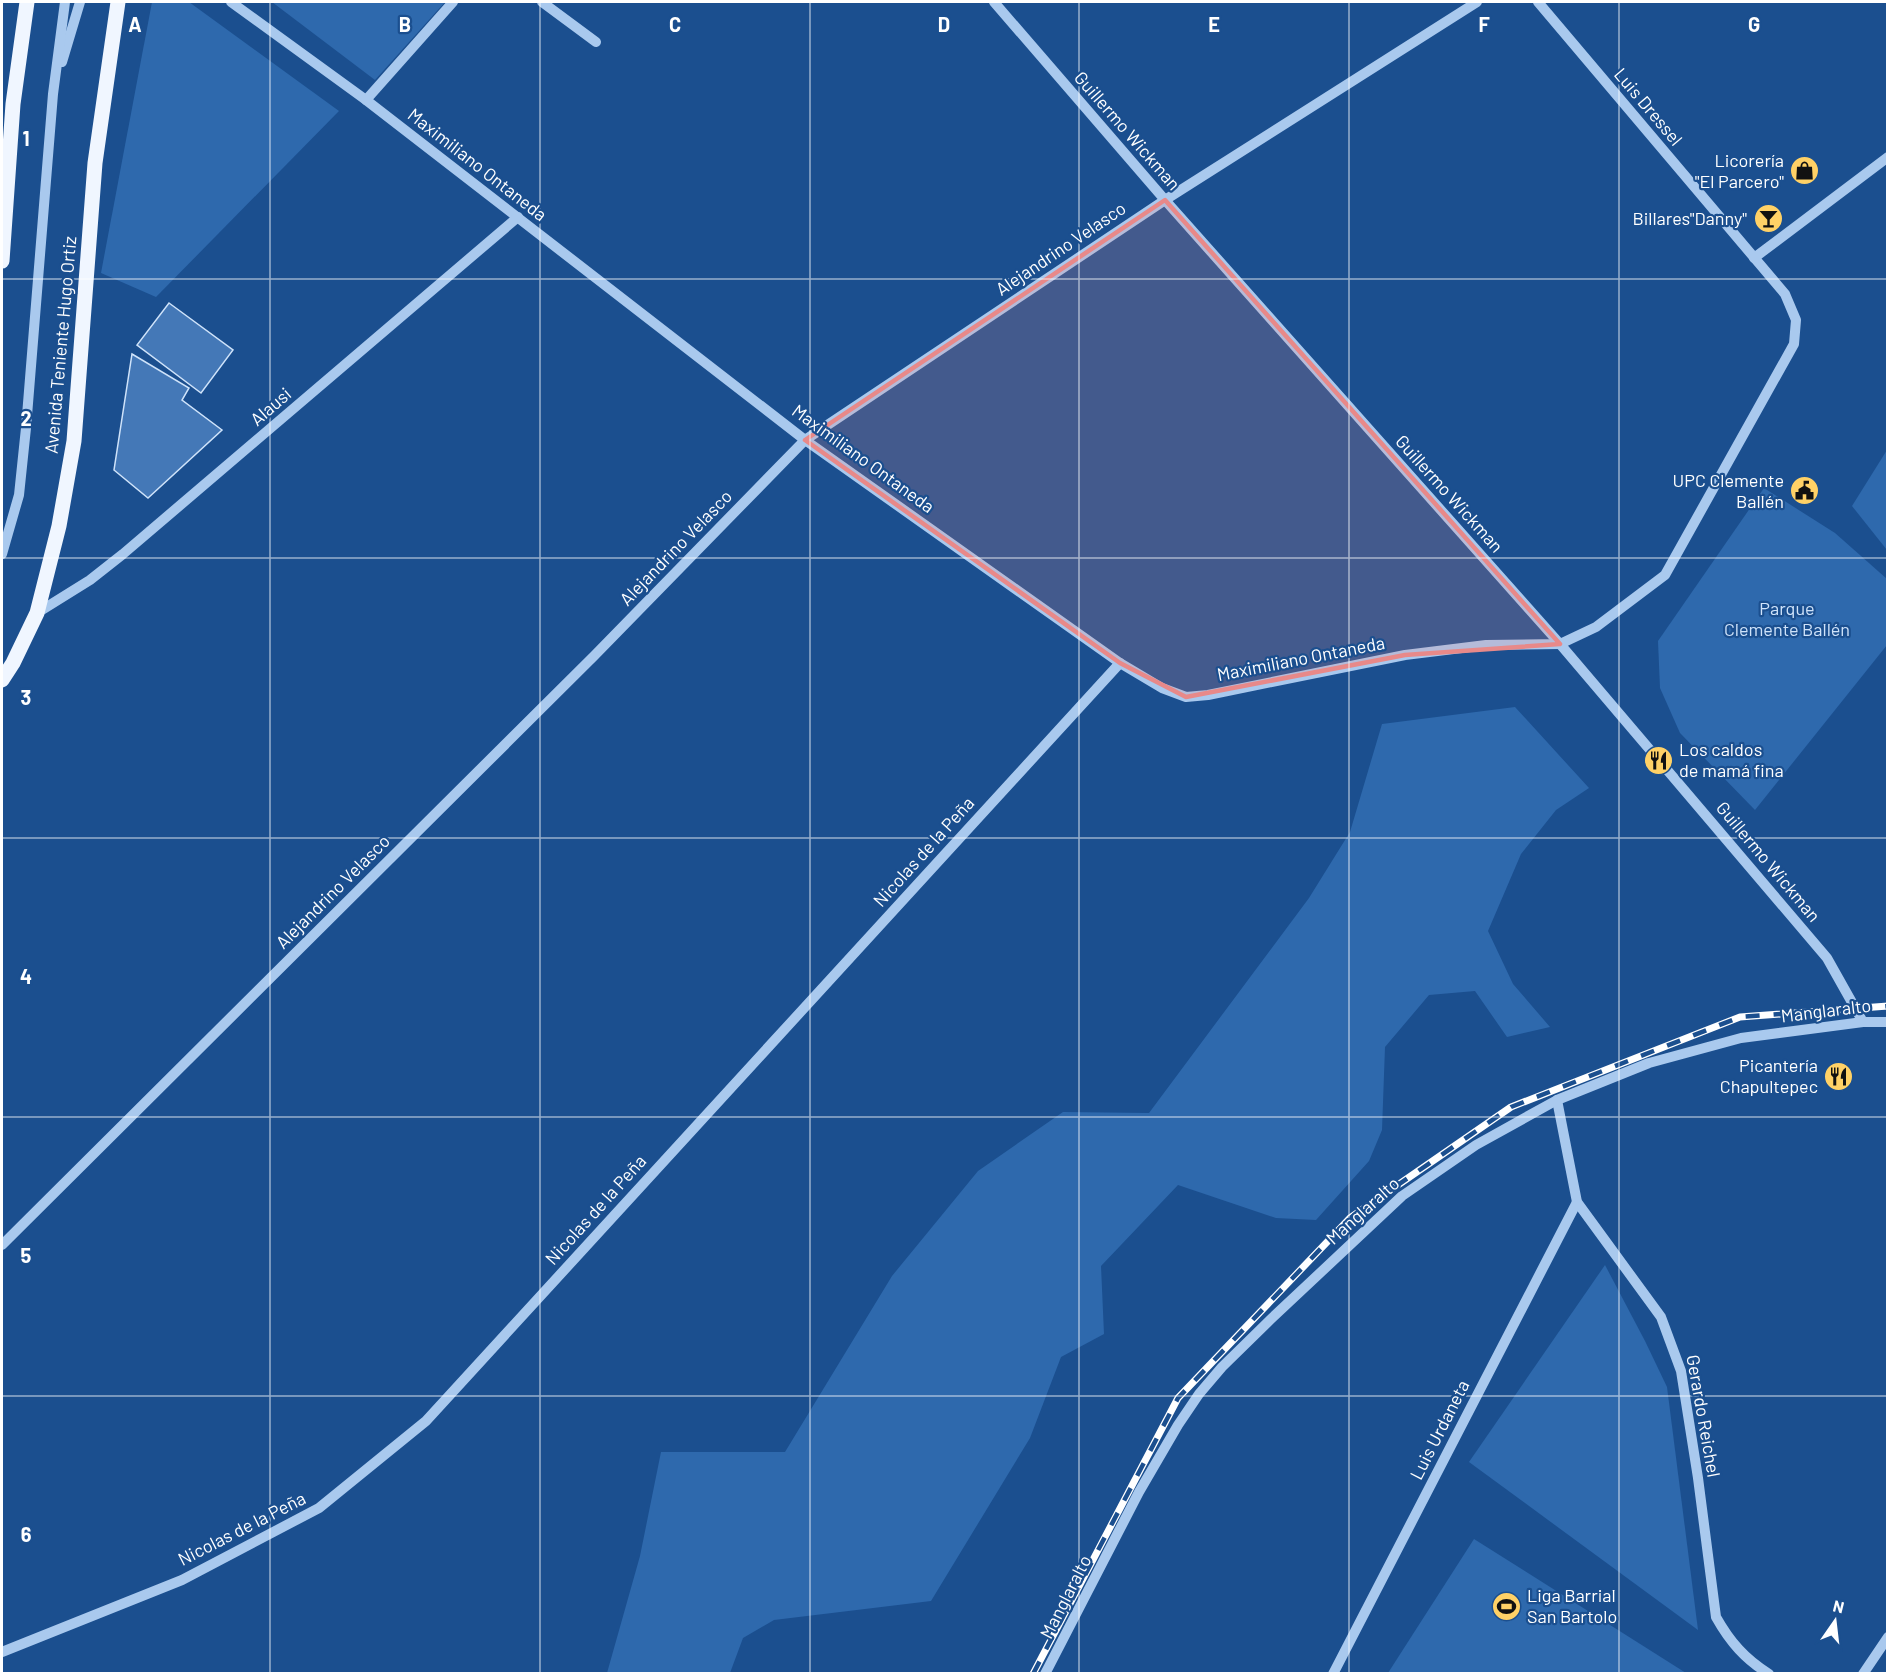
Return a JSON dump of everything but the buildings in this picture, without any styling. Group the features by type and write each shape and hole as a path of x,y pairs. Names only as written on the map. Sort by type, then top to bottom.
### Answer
{"main road":[{"path":"2,261 7,103 27,2"},
{"name":"Avenida Teniente Hugo Ortiz","path":"2,680 13,663 37,612 59,526 74,441 95,163 118,2"}],"street":[{"path":"2,554 19,495 53,93 65,2"},
{"path":"53,93 80,2"},
{"name":"Maximiliano Ontaneda","path":"231,2 366,100 805,440 1120,663 1162,688 1186,697 1208,695 1405,655 1486,645 1560,644"},
{"path":"366,100 453,2"},
{"path":"542,2 596,42"},
{"name":"Guillermo Wickman","path":"994,2 1165,200 1560,644 1827,958 1863,1022"},
{"name":"Alejandrino Velasco","path":"2,1245 594,656 805,440 1165,200 1477,2"},
{"name":"Luis Dressel","path":"1538,2 1785,294 1796,320 1794,344 1665,575 1596,627 1560,644"},
{"path":"1754,258 1887,156"},
{"name":"Alausi","path":"37,612 90,580 123,555 518,217"},
{"name":"Nicolas de la Peña","path":"2,1652 182,1580 319,1508 426,1420 1120,663"},
{"name":"Manglaralto","path":"1045,1674 1139,1492 1199,1394 1222,1367 1270,1319 1402,1196 1476,1145 1557,1100 1649,1063 1741,1038 1863,1022 1887,1022"},
{"name":"Gerardo Reichel","path":"1557,1100 1577,1202 1661,1317 1681,1371 1716,1617 1726,1635 1739,1651 1769,1674"},
{"name":"Luis Urdaneta","path":"1333,1674 1577,1202"},
{"path":"1863,1674 1887,1637"}],"highlighted area":[{"path":"1165,200 1560,644 1405,655 1186,697 1120,663 805,440"}],"green space":[{"path":"152,2 189,2 339,111 156,297 101,273"},
{"path":"272,2 445,2 375,80"},
{"path":"1887,450 1887,550 1852,506"},
{"name":"Parque Clemente Ballén","path":"1764,488 1835,533 1887,579 1887,645 1755,810 1680,733 1660,688 1658,641"},
{"path":"1515,707 1589,788 1556,810 1521,854 1488,931 1513,984 1550,1027 1507,1037 1475,991 1429,995 1385,1047 1382,1130 1369,1161 1316,1220 1276,1218 1178,1185 1101,1266 1104,1334 1061,1357 1030,1438 931,1601 774,1620 743,1638 730,1673 607,1673 640,1556 661,1452 785,1452 892,1276 978,1171 1063,1112 1149,1113 1309,898 1350,832 1382,724"},
{"path":"1605,1265 1667,1387 1698,1630 1469,1462"},
{"name":"Liga Barrial San Bartolo","path":"1474,1539 1686,1673 1388,1673"}],"railway":[{"path":"1033,1674 1178,1398 1350,1218 1511,1107 1740,1017 1888,1006"}],"place":[{"name":"Licorería \"El Parcero\"","path":"1805,171"},
{"name":"Billares\"Danny\"","path":"1768,219"},
{"name":"UPC Clemente Ballén","path":"1805,491"},
{"name":"Los caldos de mamá fina","path":"1658,760"},
{"name":"Picantería Chapultepec","path":"1839,1076"},
{"name":"Liga Barrial San Bartolo","path":"1506,1606"}]}
